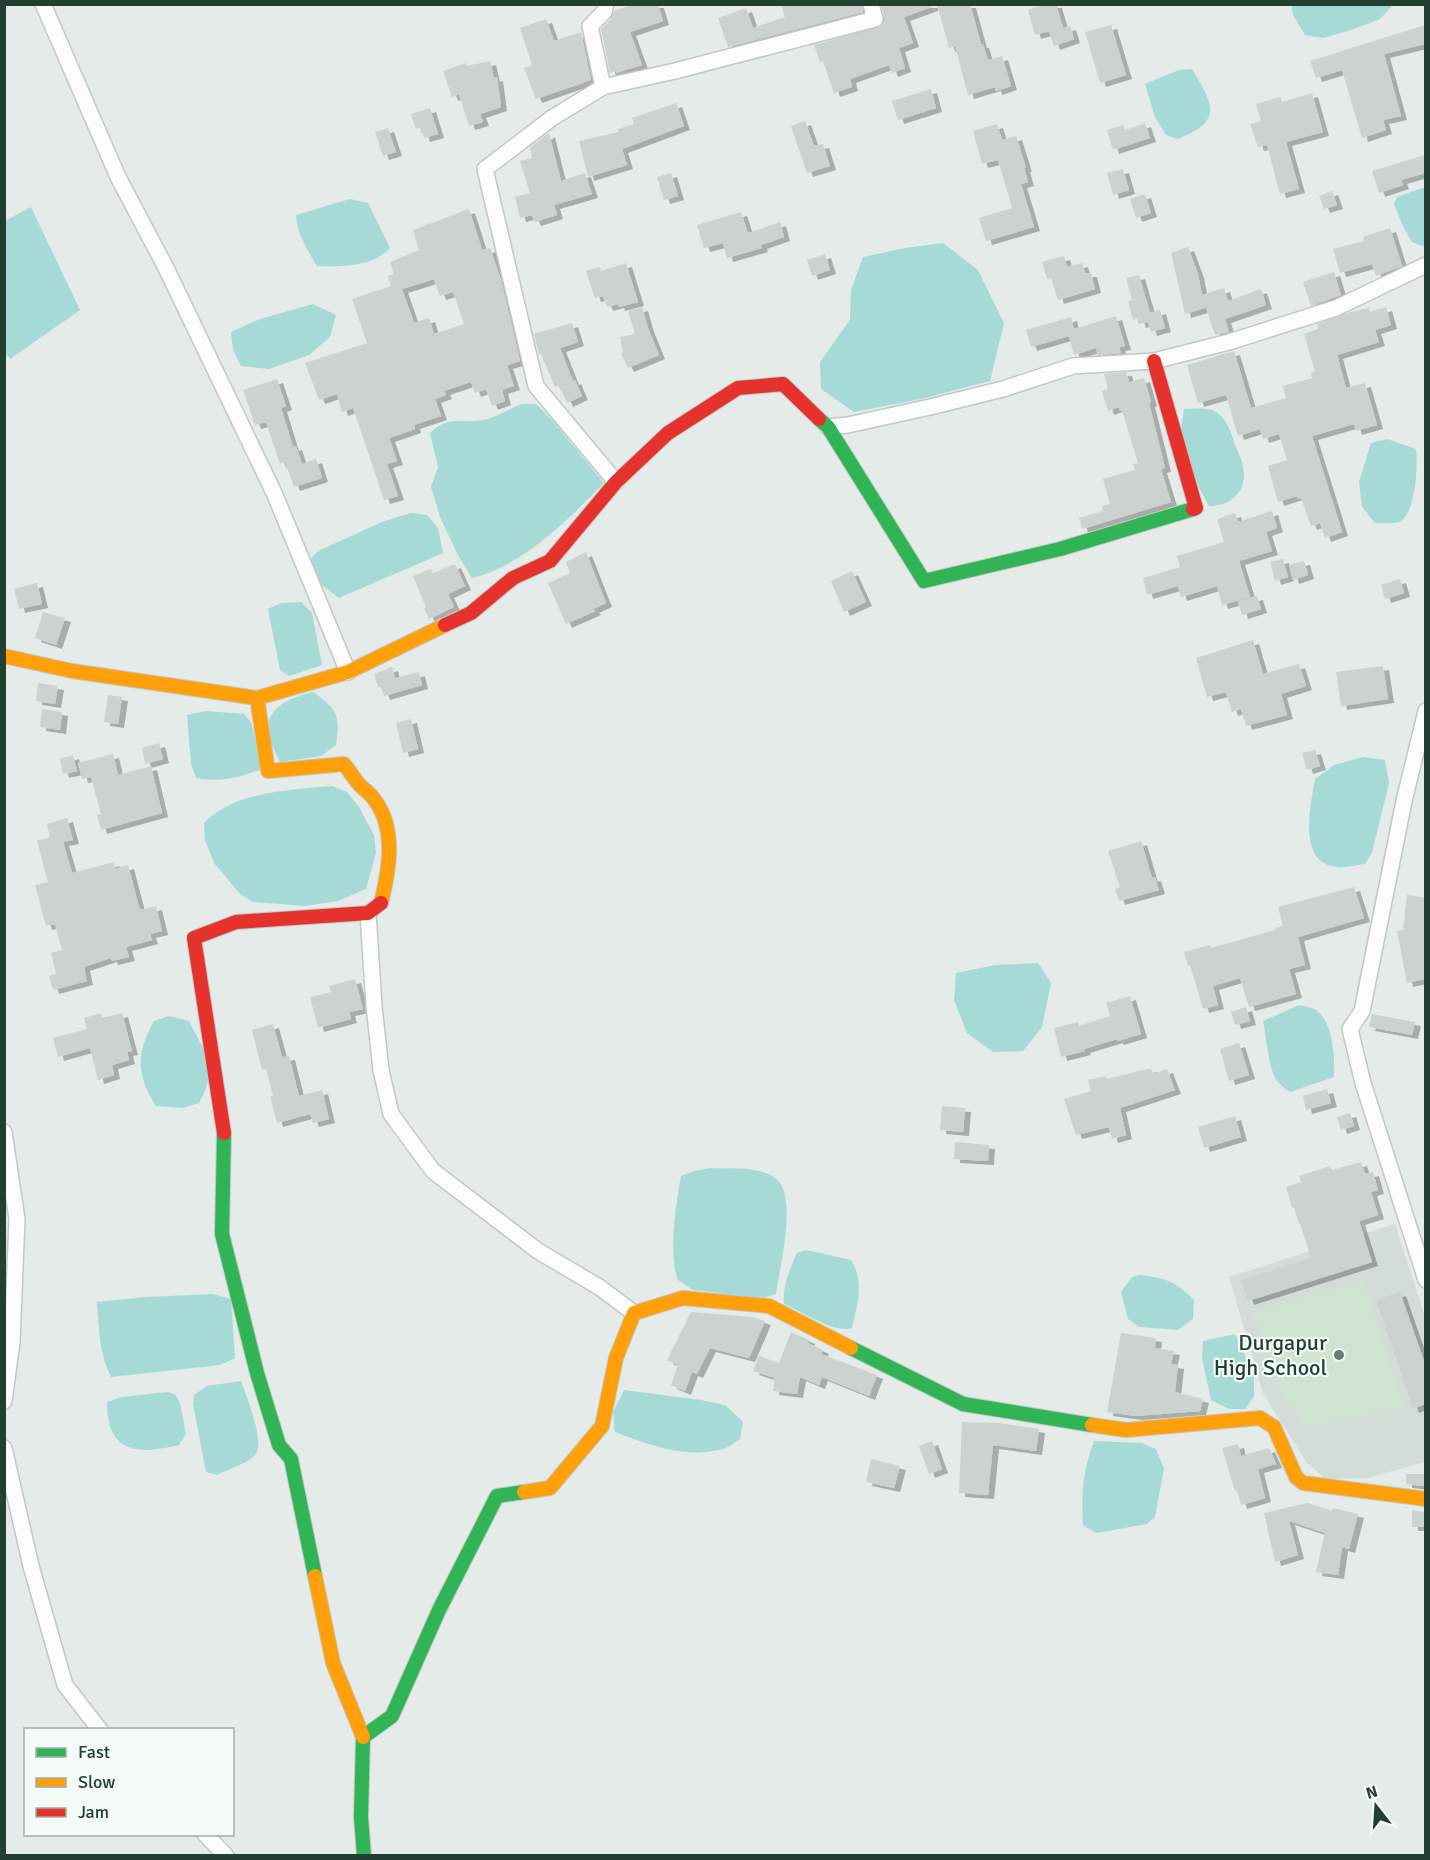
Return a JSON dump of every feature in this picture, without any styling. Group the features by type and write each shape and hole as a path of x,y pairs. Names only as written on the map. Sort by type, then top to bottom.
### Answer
{"street":[{"path":"43,4 117,177 171,279 275,495 348,672"},
{"path":"603,87 590,26 604,12 606,4"},
{"path":"616,482 536,386 485,169 552,118 603,87 675,71 875,19 871,4"},
{"path":"828,427 848,425 940,405 1003,389 1074,366 1154,361 1229,342 1336,308 1425,265"},
{"path":"4,656 72,671 257,698 348,672 471,612 513,578 550,561 616,482 668,433 738,388 783,384 828,427 924,581 1060,549 1196,508 1154,361"},
{"path":"257,698 268,771 344,764 357,782 375,800 387,825 389,853 387,878 380,905 368,914 236,922 194,938 224,1128 222,1234 257,1372 279,1445 291,1459 333,1663 363,1737 361,1817 364,1856"},
{"path":"1425,711 1404,801 1362,1011 1350,1029 1363,1083 1425,1280"},
{"path":"368,914 380,1060 392,1114 433,1171 538,1251 598,1287 634,1313"},
{"path":"4,1132 17,1219 12,1342 4,1401"},
{"path":"634,1313 683,1298 769,1306 963,1404 1126,1430 1260,1418 1274,1427 1296,1477 1303,1483 1425,1499"},
{"path":"363,1737 392,1716 439,1610 497,1496 550,1488 602,1426 616,1358 634,1313"},
{"path":"4,1448 31,1566 65,1685 98,1728"},
{"path":"207,1836 226,1856"}],"shaded area":[{"name":"Durgapur High School","path":"1395,1224 1425,1317 1425,1462 1367,1478 1326,1479 1307,1463 1263,1393 1229,1277"}],"green space":[{"path":"1363,1279 1404,1408 1307,1428 1282,1395 1253,1313"}],"water":[{"path":"1291,4 1393,5 1380,19 1323,38 1305,35 1293,15"},
{"path":"1192,69 1209,102 1210,111 1202,126 1178,139 1166,135 1155,117 1145,84 1179,70"},
{"path":"1426,187 1425,247 1412,242 1394,204 1397,197"},
{"path":"350,199 368,203 390,248 375,259 366,262 346,266 317,266 300,235 296,215"},
{"path":"31,207 80,310 10,359 4,351 5,221"},
{"path":"943,243 978,270 1004,323 990,381 921,399 854,412 821,389 820,362 850,320 851,290 863,257"},
{"path":"313,304 336,315 330,337 309,355 269,369 241,366 233,350 231,332 260,319"},
{"path":"522,404 536,404 604,483 560,526 526,553 508,564 472,578 440,517 431,487 438,467 430,433 444,423 487,419"},
{"path":"1184,409 1213,410 1223,418 1229,429 1242,461 1244,476 1240,490 1231,500 1209,506 1201,492 1180,437"},
{"path":"1387,439 1416,449 1415,488 1405,517 1397,523 1375,523 1362,507 1359,482 1371,443"},
{"path":"410,513 427,515 438,528 443,553 339,598 322,585 310,560 318,551 382,522"},
{"path":"301,602 312,613 322,665 289,676 280,670 268,609 281,603"},
{"path":"313,692 332,708 335,714 338,726 336,745 321,756 280,762 269,734 270,718 285,702"},
{"path":"206,711 244,714 251,722 262,769 229,778 213,780 196,778 191,764 187,715"},
{"path":"1363,757 1385,760 1389,783 1372,853 1365,864 1337,867 1324,863 1316,855 1311,844 1309,817 1315,779 1334,765"},
{"path":"332,786 347,792 359,807 374,835 376,853 366,889 338,901 305,906 253,902 240,894 214,863 205,840 204,823 216,812 247,798 281,791"},
{"path":"1038,963 1051,983 1042,1027 1023,1051 993,1052 967,1033 954,1000 956,973 995,965"},
{"path":"1299,1005 1314,1009 1329,1029 1332,1039 1334,1077 1290,1092 1278,1082 1272,1070 1263,1021"},
{"path":"169,1016 189,1021 208,1061 208,1080 199,1103 183,1108 156,1106 149,1095 142,1074 141,1054 148,1033 154,1021"},
{"path":"711,1168 761,1172 775,1178 782,1187 786,1200 786,1233 776,1294 762,1298 693,1290 678,1280 673,1243 681,1176"},
{"path":"806,1250 851,1260 859,1285 852,1328 837,1328 828,1325 784,1304 785,1284 792,1265 797,1253"},
{"path":"1140,1275 1163,1279 1181,1288 1194,1300 1193,1319 1178,1330 1139,1327 1128,1319 1121,1292 1132,1277"},
{"path":"213,1294 231,1299 235,1358 220,1365 111,1377 102,1350 97,1302"},
{"path":"1235,1334 1254,1374 1254,1396 1245,1409 1229,1409 1211,1400 1202,1358 1203,1341"},
{"path":"241,1381 257,1430 258,1449 248,1461 217,1475 206,1472 193,1404 194,1395 207,1386"},
{"path":"624,1390 725,1405 743,1422 740,1439 722,1449 692,1452 653,1446 615,1432 613,1412"},
{"path":"167,1392 175,1394 180,1403 186,1434 179,1445 138,1450 119,1441 112,1432 108,1419 107,1402 122,1397"},
{"path":"1094,1441 1142,1443 1156,1449 1164,1468 1155,1517 1147,1524 1096,1533 1083,1525 1084,1482 1087,1462"}],"building":[{"path":"634,4 658,4 663,21 630,32 642,65 610,73 601,29 611,19 614,11"},
{"path":"781,4 862,4 863,12 728,47 718,18 746,8 753,28 785,17"},
{"path":"881,4 932,4 932,7 904,17 913,43 899,48 905,68 892,73 889,65 850,79 852,87 834,93 823,61 820,62 814,45 881,26 884,17"},
{"path":"937,4 970,4 988,60 1002,56 1011,86 996,91 995,87 968,95 955,46 949,48"},
{"path":"1046,4 1056,4 1063,28 1070,26 1074,39 1054,46 1049,31 1035,35 1028,10"},
{"path":"546,19 554,41 581,32 591,80 536,99 524,68 532,65 520,28"},
{"path":"1111,25 1126,75 1100,83 1085,32"},
{"path":"1425,25 1425,44 1384,54 1401,116 1383,120 1386,130 1362,138 1342,70 1316,78 1310,61"},
{"path":"490,61 494,78 497,77 501,107 480,114 483,122 469,126 459,94 452,97 443,71 466,63 467,66"},
{"path":"931,89 936,108 898,120 892,101"},
{"path":"1312,93 1323,132 1286,142 1299,189 1280,194 1267,145 1258,147 1250,124 1261,121 1256,104 1280,97 1282,102"},
{"path":"676,103 684,126 622,149 627,165 588,177 579,141 619,132 618,129 634,124 632,118"},
{"path":"430,108 438,134 424,138 421,127 416,129 411,114"},
{"path":"805,121 814,146 823,144 830,166 807,173 791,126"},
{"path":"1145,123 1150,138 1113,150 1107,130 1123,125 1125,130"},
{"path":"997,124 1002,140 1016,136 1028,182 1021,184 1034,227 986,241 979,218 1012,208 998,160 982,164 973,131"},
{"path":"388,128 396,152 383,156 375,132"},
{"path":"549,133 561,181 585,173 592,194 554,205 557,215 535,222 532,215 520,218 515,197 530,193 520,161 532,158 530,147"},
{"path":"1425,155 1425,173 1401,180 1403,185 1379,193 1372,171"},
{"path":"1123,169 1129,190 1113,195 1107,173"},
{"path":"671,173 678,196 664,200 657,177"},
{"path":"1332,191 1337,205 1324,209 1319,196"},
{"path":"1145,194 1151,213 1136,218 1130,199"},
{"path":"469,209 482,250 490,248 501,280 520,361 507,365 514,386 502,390 505,401 492,406 486,389 475,393 471,382 444,391 446,395 435,399 441,416 414,425 415,429 389,438 397,461 387,464 398,496 384,500 353,408 342,412 337,394 319,400 305,363 367,343 352,299 391,286 388,276 394,274 390,262 419,250 413,230","holes":["434,279 440,296 453,292 464,324 434,334 429,318 414,323 402,289"]},
{"path":"741,212 748,233 780,222 784,237 761,245 762,248 727,258 723,243 704,248 697,225"},
{"path":"1390,228 1402,266 1376,276 1372,264 1340,273 1333,249 1364,241 1363,237"},
{"path":"1188,247 1198,274 1202,295 1224,288 1228,301 1261,289 1266,305 1225,319 1229,332 1215,335 1203,299 1205,308 1185,314 1171,253"},
{"path":"825,254 830,270 812,276 807,260"},
{"path":"1064,256 1067,267 1082,263 1085,273 1091,273 1095,289 1058,300 1051,278 1047,279 1042,262"},
{"path":"626,263 638,302 619,307 618,304 607,307 603,296 595,298 586,271 600,267 601,271"},
{"path":"1334,272 1341,295 1311,306 1303,282"},
{"path":"1139,275 1150,313 1160,310 1165,328 1151,332 1148,322 1140,324 1138,318 1133,320 1128,301 1132,300 1126,278"},
{"path":"642,307 659,355 628,368 621,354 623,353 620,337 635,334 628,311"},
{"path":"1386,307 1391,325 1375,330 1379,342 1337,355 1346,388 1365,383 1377,425 1356,431 1354,424 1312,436 1342,532 1325,538 1320,523 1311,526 1301,498 1298,499 1297,496 1278,502 1268,466 1287,460 1279,434 1263,439 1260,429 1238,436 1226,395 1198,403 1187,365 1234,351 1251,408 1286,398 1283,386 1312,378 1311,373 1315,371 1304,334 1318,329 1317,324 1347,313 1369,308 1370,312"},
{"path":"1116,316 1125,346 1119,347 1121,353 1098,355 1096,348 1074,355 1069,336 1031,347 1026,330 1071,317 1074,329"},
{"path":"572,323 578,342 560,348 573,381 575,380 582,396 567,403 559,385 555,387 539,354 534,334"},
{"path":"1126,372 1129,382 1144,378 1165,468 1161,469 1171,502 1082,529 1079,518 1103,511 1102,506 1110,504 1103,479 1135,470 1133,464 1138,463 1122,410 1120,411 1119,407 1108,411 1102,391 1108,389 1104,374"},
{"path":"277,379 286,406 281,408 293,447 296,446 302,464 316,459 322,478 294,487 285,462 280,464 266,422 255,425 243,390"},
{"path":"1272,511 1277,528 1266,532 1272,551 1239,561 1250,597 1222,605 1217,586 1181,597 1178,586 1147,595 1143,578 1180,567 1177,556 1224,542 1217,519 1235,513 1238,522"},
{"path":"586,552 606,603 593,609 595,611 566,624 548,583 570,573 566,562"},
{"path":"1283,559 1288,577 1275,581 1270,562"},
{"path":"1304,561 1308,575 1293,580 1289,565"},
{"path":"455,564 465,586 448,594 454,607 429,619 413,576 431,569 433,573"},
{"path":"852,571 866,602 844,612 831,581"},
{"path":"1400,579 1404,593 1385,599 1381,585"},
{"path":"37,583 42,604 19,609 14,589"},
{"path":"1257,596 1261,609 1242,615 1238,601"},
{"path":"43,612 65,618 56,645 35,638"},
{"path":"1253,640 1263,674 1299,664 1306,686 1281,694 1287,715 1246,726 1241,709 1232,712 1226,692 1207,697 1196,658"},
{"path":"1383,666 1388,699 1341,706 1336,672"},
{"path":"392,667 395,678 419,672 422,685 384,696 374,674"},
{"path":"38,683 58,686 55,704 36,701"},
{"path":"108,695 122,697 118,724 104,722"},
{"path":"42,709 62,712 60,730 40,727"},
{"path":"411,719 418,749 403,753 396,723"},
{"path":"159,743 163,759 145,764 142,748"},
{"path":"1315,750 1320,766 1307,770 1302,753"},
{"path":"113,754 118,775 151,766 162,813 101,830 97,815 101,814 91,777 82,779 78,763"},
{"path":"73,755 77,771 63,774 60,759"},
{"path":"67,818 73,840 63,842 72,873 114,862 115,869 128,865 139,907 141,910 156,906 162,931 150,934 152,940 126,947 129,957 112,961 111,958 84,967 87,981 53,990 49,976 56,974 51,953 62,950 55,924 46,926 35,885 48,882 37,841 50,837 47,824"},
{"path":"1141,841 1152,878 1155,877 1159,890 1119,901 1115,889 1120,887 1108,851"},
{"path":"1354,887 1364,918 1298,937 1305,965 1289,969 1296,994 1249,1007 1240,978 1213,986 1218,1005 1203,1009 1184,952 1210,945 1211,948 1275,930 1283,926 1278,907"},
{"path":"1407,895 1425,898 1425,979 1407,983 1397,931 1403,930"},
{"path":"355,979 363,1009 349,1012 351,1019 318,1028 310,997 331,992 329,986"},
{"path":"1130,996 1141,1034 1118,1041 1117,1039 1061,1057 1054,1028 1078,1022 1079,1026 1110,1016 1106,1003"},
{"path":"1246,1007 1250,1021 1235,1025 1231,1012"},
{"path":"101,1013 102,1018 122,1013 132,1051 127,1052 129,1060 112,1065 114,1075 98,1080 90,1048 58,1057 53,1038 87,1029 84,1018"},
{"path":"1372,1014 1415,1022 1412,1035 1369,1027"},
{"path":"273,1024 282,1057 289,1056 299,1096 322,1090 329,1119 313,1123 310,1114 277,1123 266,1069 262,1070 252,1030"},
{"path":"1239,1043 1249,1075 1229,1081 1220,1049"},
{"path":"1151,1068 1153,1074 1167,1069 1175,1090 1120,1108 1126,1135 1112,1139 1109,1127 1076,1135 1064,1099 1091,1091 1088,1080 1106,1076 1107,1079"},
{"path":"1327,1089 1331,1103 1306,1110 1303,1096"},
{"path":"942,1106 965,1108 963,1132 940,1130"},
{"path":"1350,1113 1354,1126 1341,1130 1337,1117"},
{"path":"1235,1116 1241,1137 1204,1148 1198,1127"},
{"path":"955,1142 989,1145 988,1161 954,1159"},
{"path":"1361,1162 1365,1174 1373,1172 1378,1190 1371,1192 1378,1215 1359,1221 1372,1262 1248,1301 1241,1280 1311,1258 1286,1187 1301,1182 1299,1176 1330,1166 1332,1170"},
{"path":"1400,1292 1425,1364 1425,1404 1413,1409 1376,1300"},
{"path":"691,1312 753,1317 765,1321 749,1358 710,1348 697,1374 692,1372 685,1391 671,1385 678,1365 667,1360"},
{"path":"791,1332 809,1340 808,1343 823,1350 821,1354 877,1375 869,1396 822,1377 819,1385 800,1377 797,1394 773,1391 775,1378 753,1371 759,1356 779,1363"},
{"path":"1121,1333 1156,1338 1155,1348 1174,1351 1171,1364 1178,1365 1175,1392 1203,1399 1200,1411 1136,1416 1107,1412"},
{"path":"962,1422 998,1423 1039,1429 1036,1451 993,1445 988,1495 959,1493"},
{"path":"932,1441 942,1469 929,1474 919,1446"},
{"path":"1238,1444 1241,1456 1269,1448 1276,1464 1258,1469 1265,1498 1241,1505 1222,1448"},
{"path":"871,1459 900,1466 894,1488 866,1482"},
{"path":"1406,1474 1425,1474 1425,1486 1406,1484"},
{"path":"1307,1503 1332,1511 1333,1508 1358,1514 1349,1549 1342,1547 1338,1575 1316,1572 1325,1533 1289,1521 1298,1555 1275,1562 1264,1513"},
{"path":"1412,1510 1425,1512 1425,1527 1412,1527"}],"traffic: fast":[{"path":"819,419 828,427 924,581 1060,549 1193,509"},
{"path":"224,1133 222,1234 257,1373 279,1445 291,1459 315,1576"},
{"path":"851,1348 963,1404 1092,1425"},
{"path":"364,1856 361,1817 363,1737 392,1716 439,1610 497,1496 524,1492"}],"traffic: slow":[{"path":"4,656 72,671 257,698 348,672 445,625"},
{"path":"257,698 268,771 344,764 381,811 386,823 389,850 387,877 381,903"},
{"path":"524,1492 550,1488 602,1426 616,1358 634,1313 683,1298 769,1306 851,1348"},
{"path":"1092,1425 1126,1430 1260,1418 1274,1427 1296,1477 1303,1483 1426,1499"},
{"path":"315,1576 333,1663 363,1737"}],"traffic: jam":[{"path":"1154,361 1196,508 1193,509"},
{"path":"445,625 471,613 513,578 550,561 616,482 668,433 738,388 783,384 819,419"},
{"path":"224,1133 194,938 236,922 368,913 381,903"}],"place":[{"name":"Durgapur High School","path":"1339,1355"}]}
